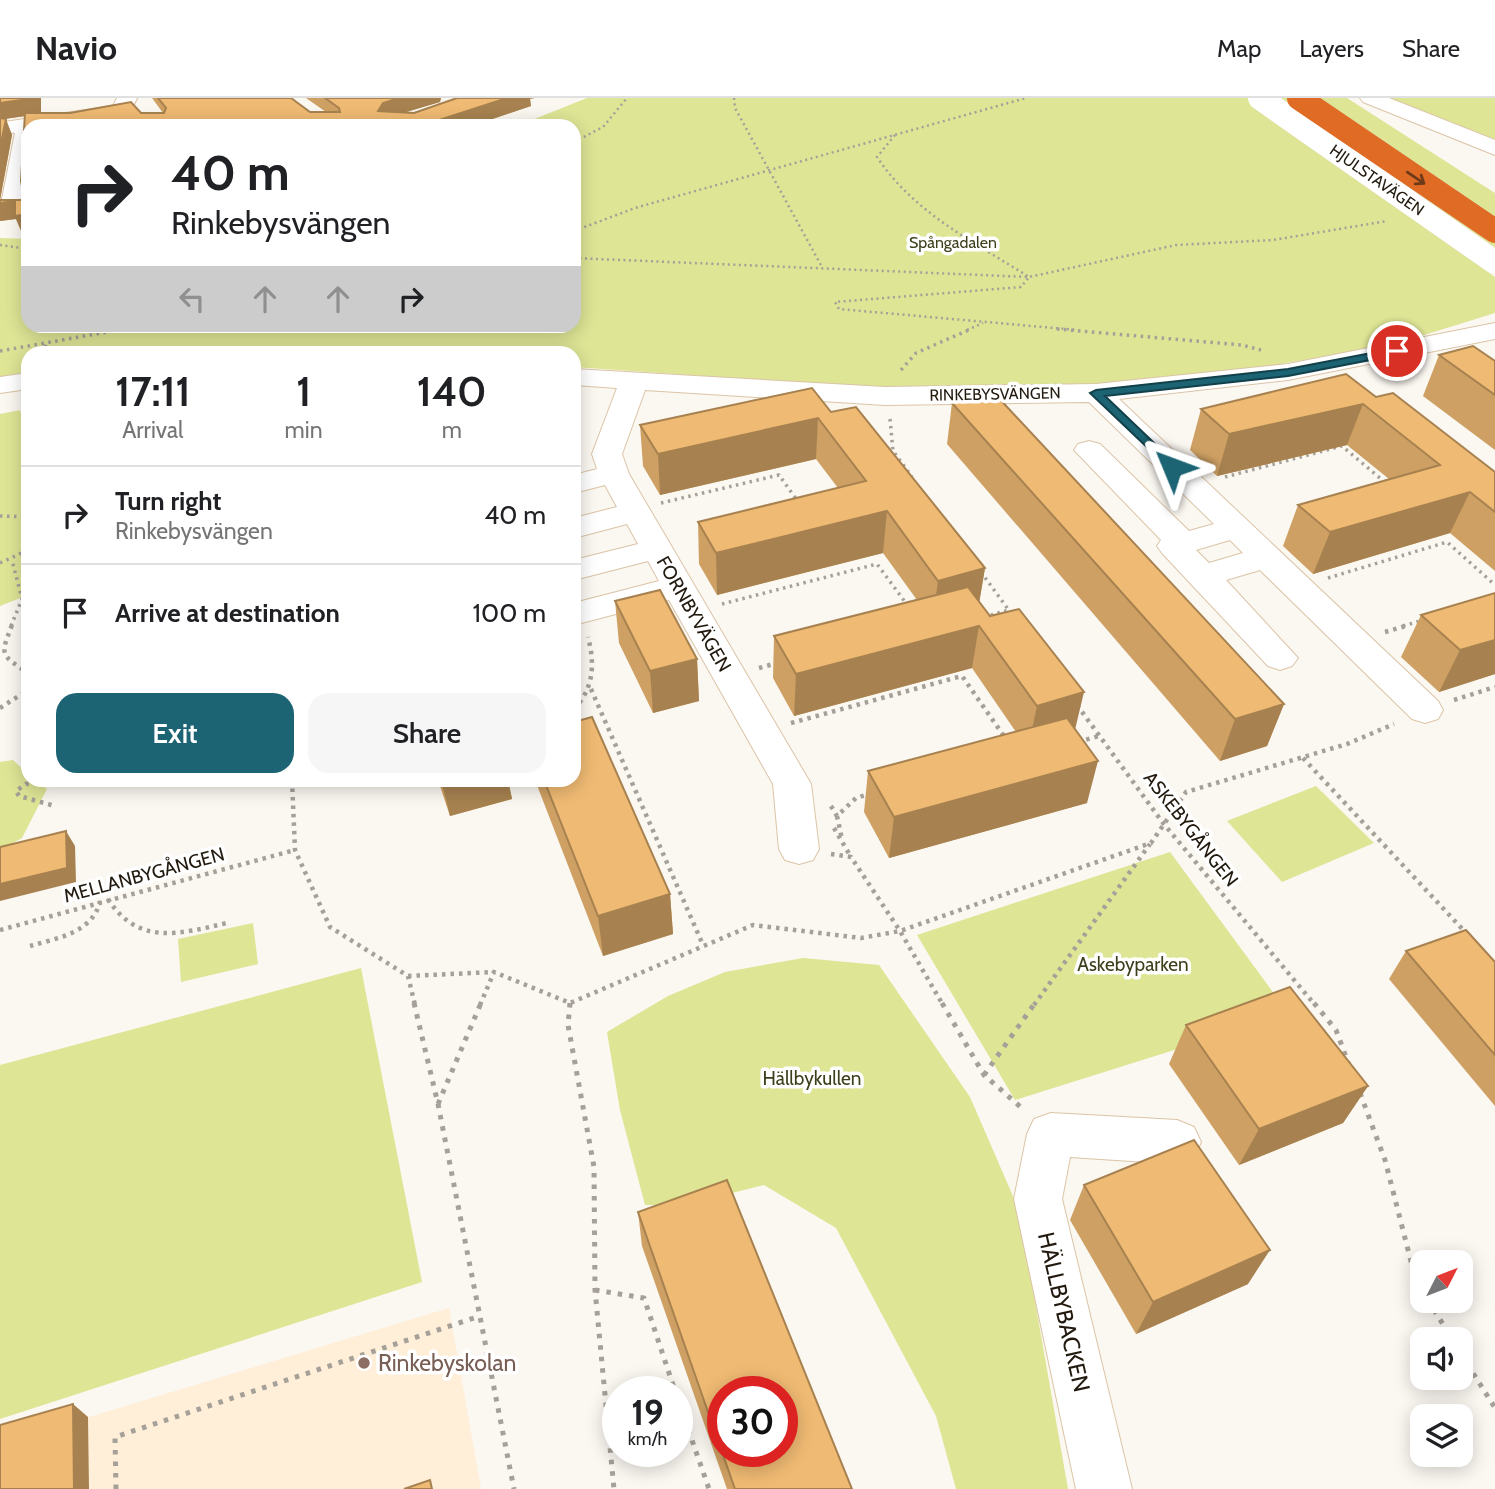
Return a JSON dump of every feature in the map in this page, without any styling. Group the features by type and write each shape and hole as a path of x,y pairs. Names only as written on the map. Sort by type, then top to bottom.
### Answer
{"highway":[{"path":"1299,98 1495,231"},
{"path":"1327,98 1495,209"}],"street":[{"name":"HJULSTAVÄGEN","path":"1260,98 1494,261"},
{"path":"1370,98 1495,148"},
{"path":"81,119 97,117 131,105"},
{"path":"19,127 12,209 21,208"},
{"name":"RINKEBYSVÄNGEN","path":"581,377 885,396 1096,393 1288,372 1495,331"},
{"path":"1424,346 1455,368"},
{"name":"FORNBYVÄGEN","path":"634,381 607,454 614,474 650,513 657,550 792,784 799,849"},
{"path":"0,385 21,383"},
{"path":"1096,393 1425,710"},
{"path":"1089,450 1183,543"},
{"path":"581,482 614,474"},
{"path":"581,526 650,513"},
{"path":"1235,528 1173,546 1280,658"},
{"path":"581,568 657,550"},
{"path":"1203,576 1265,557"},
{"path":"581,612 679,587"},
{"path":"1051,1134 1177,1142"},
{"name":"HÄLLBYBACKEN","path":"1051,1134 1038,1199 1104,1489"}],"path":[{"path":"581,138 603,127 627,98"},
{"path":"734,98 735,108 823,268"},
{"path":"581,228 635,208 1026,98"},
{"path":"895,135 877,157 888,178 918,204 1029,276"},
{"path":"581,258 1029,276 1176,245 1273,240 1398,220"},
{"path":"0,245 21,247"},
{"path":"1029,276 1021,287 835,302 839,309 1242,345 1267,351"},
{"path":"900,372 916,353 984,323"},
{"path":"29,346 100,333"},
{"path":"0,351 21,347"},
{"path":"888,408 893,451 916,482"},
{"path":"1191,485 1342,446 1394,489"},
{"path":"650,513 657,504 779,475 805,511"},
{"path":"0,516 21,517"},
{"path":"1297,587 1447,542 1495,585"},
{"path":"0,563 21,554"},
{"path":"12,560 21,595"},
{"path":"715,606 877,564 914,614"},
{"path":"977,568 1016,621"},
{"path":"21,602 2,651 4,657 21,668"},
{"path":"971,620 1009,610"},
{"path":"1354,642 1430,618"},
{"path":"581,621 594,656 591,689 703,945"},
{"path":"752,669 778,662"},
{"path":"783,725 962,676 1007,740"},
{"path":"984,1075 1186,792 1347,744 1425,710 1495,687"},
{"path":"581,701 591,689"},
{"path":"0,708 21,694"},
{"name":"ASKEBYGÅNGEN","path":"1069,694 1163,823 1336,1030 1351,1069"},
{"path":"1076,743 1100,736"},
{"path":"1303,758 1477,944"},
{"path":"22,787 16,791 19,796 55,806"},
{"path":"293,787 295,849 330,928 408,976 494,972 570,1003 753,925 861,938 900,931 1151,843"},
{"path":"837,816 856,798 882,790"},
{"path":"830,805 837,816 843,843"},
{"name":"MELLANBYGÅNGEN","path":"0,930 295,849"},
{"path":"799,849 851,857 900,931 984,1075 1051,1134"},
{"path":"108,899 122,919 138,928 180,933 227,923"},
{"path":"30,946 80,929 100,912 100,901"},
{"path":"438,1104 494,972"},
{"path":"408,976 438,1104 514,1489"},
{"path":"570,1003 568,1025 594,1167 595,1290 614,1489"},
{"path":"1356,1082 1385,1160 1410,1258"},
{"path":"595,1290 644,1298 670,1376"},
{"path":"116,1489 115,1437 480,1316"},
{"path":"1473,1373 1495,1408"},
{"path":"693,1443 709,1489"}],"shaded area":[{"name":"Rinkebyskolan","path":"449,1308 481,1489 0,1489 0,1444"}],"green space":[{"name":"Spångadalen","path":"587,98 1347,98 1495,193 1495,258 1474,262 1495,277 1495,313 1405,341 1351,352 1263,367 1100,384 876,388 581,367 581,346 21,346 21,375 0,379 0,238 21,239 21,333 581,333 581,119 534,119"},
{"path":"1377,98 1495,98 1495,144"},
{"path":"20,410 21,414 21,598 0,606 0,414"},
{"path":"13,760 21,767 21,787 47,789 22,838 0,850 0,762"},
{"path":"1316,786 1374,843 1282,882 1227,821"},
{"name":"Askebyparken","path":"1170,852 1289,1014 1015,1100 917,935"},
{"path":"253,923 258,964 181,982 178,939"},
{"name":"Hällbykullen","path":"803,958 879,965 970,1097 1019,1210 1068,1489 956,1489 936,1416 836,1228 764,1185 684,1205 645,1205 620,1110 607,1032 668,996 725,972"},
{"path":"361,968 422,1282 0,1419 0,1065"}],"building":[{"path":"0,98 36,98 0,103"},
{"path":"158,98 291,98 310,112 340,112 339,108 325,98 399,98 383,103 378,111 414,113 457,98 507,98 442,119 25,119 25,113 70,113 131,102 141,113 164,113 166,108"},
{"path":"0,118 6,119 0,148"},
{"path":"0,200 21,200 21,215 15,216 15,201 0,203"},
{"path":"1473,346 1495,361 1495,395 1439,355"},
{"path":"1346,374 1376,397 1393,393 1495,472 1495,512 1470,492 1330,532 1298,505 1440,465 1363,404 1229,434 1201,409"},
{"path":"812,388 831,412 856,407 985,568 938,581 887,511 716,553 698,522 866,481 818,418 658,454 640,425"},
{"path":"995,394 1284,704 1235,719 952,403"},
{"path":"968,587 990,616 1019,609 1084,692 1037,706 979,626 796,674 774,636"},
{"path":"660,590 697,659 650,671 615,601"},
{"path":"1495,593 1495,640 1460,650 1421,615"},
{"path":"592,717 670,894 598,916 547,787 581,787 581,720"},
{"path":"1067,718 1098,761 894,817 868,771"},
{"path":"66,831 67,868 0,884 0,847"},
{"path":"1466,930 1495,962 1495,1055 1406,951"},
{"path":"1290,987 1368,1086 1259,1129 1186,1025"},
{"path":"1194,1140 1270,1250 1153,1302 1084,1185"},
{"path":"727,1180 852,1489 735,1489 727,1467 798,1467 798,1376 707,1376 707,1409 638,1212"},
{"path":"73,1404 74,1489 0,1489 0,1425"},
{"path":"430,1480 432,1489 404,1489"}],"place":[{"name":"Rinkebyskolan","path":"364,1363"}],"route":[{"path":"1172,467 1096,393 1288,372 1397,351"}]}
